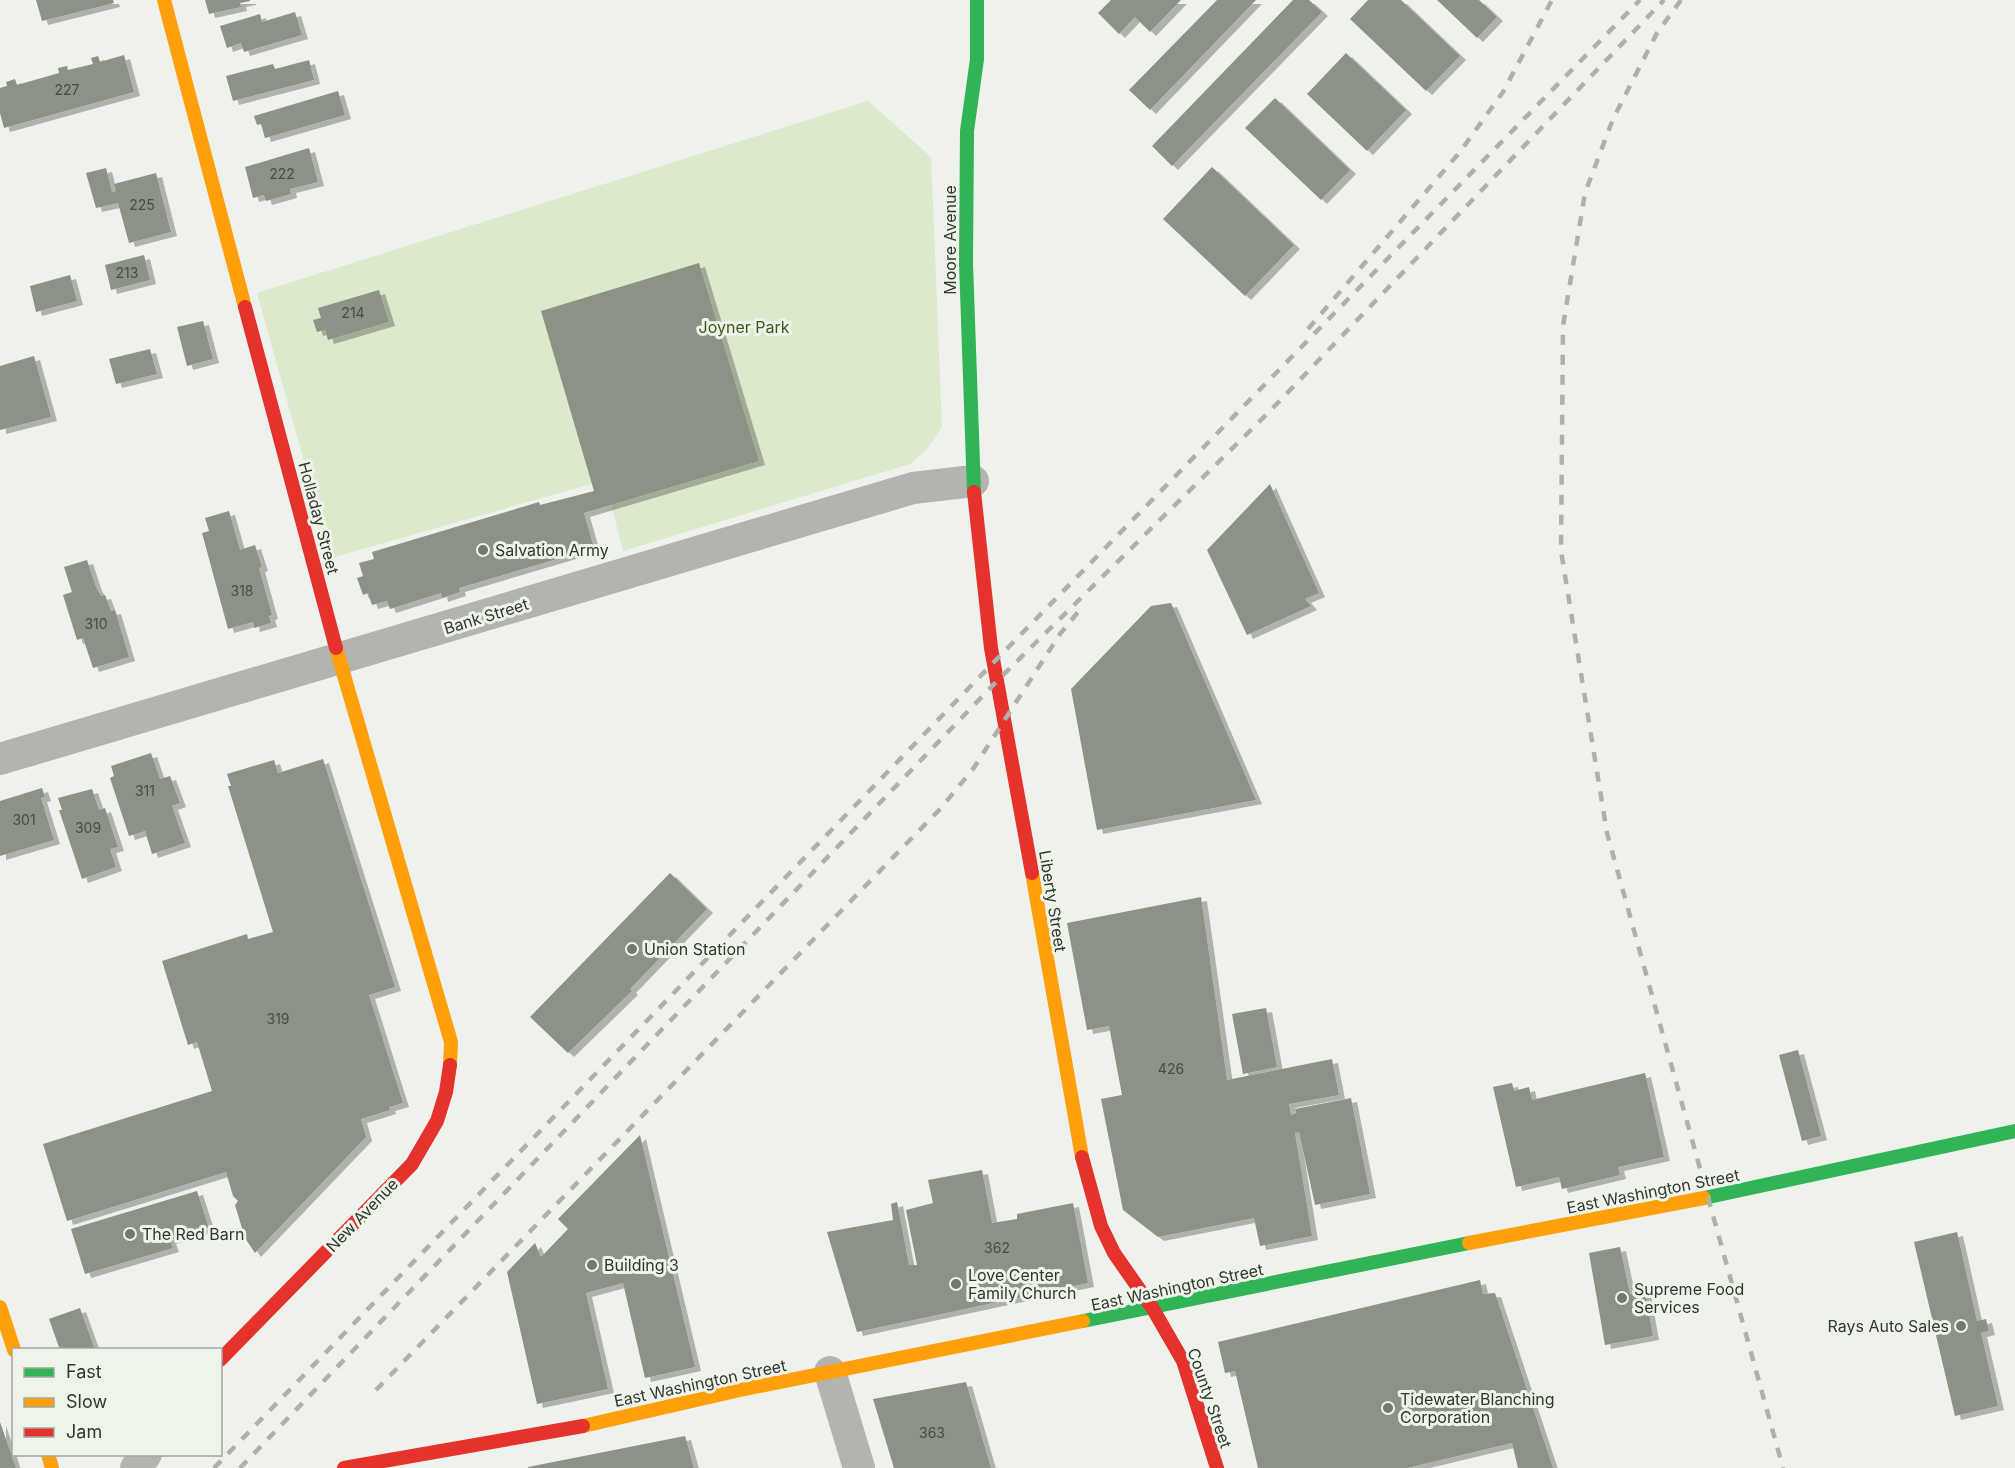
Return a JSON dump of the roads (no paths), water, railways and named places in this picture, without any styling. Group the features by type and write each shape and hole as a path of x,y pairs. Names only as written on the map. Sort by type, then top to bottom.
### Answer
{"street":[{"name":"Holladay Street","path":"164,0 339,660 451,1042"},
{"name":"Moore Avenue","path":"973,481 966,263 968,131 977,59 977,0"},
{"name":"Bank Street","path":"0,759 913,488 973,481"},
{"name":"Liberty Street","path":"973,481 991,648 1023,819 1047,970 1087,1182 1101,1226 1114,1253 1153,1309"},
{"name":"New Avenue","path":"222,1358 412,1164 431,1138 444,1107 451,1075 451,1042"},
{"name":"East Washington Street","path":"344,1468 395,1463 579,1427 830,1372 1153,1309 1475,1242 1706,1198 2015,1131"},
{"path":"0,1307 13,1348"},
{"name":"County Street","path":"1153,1309 1183,1361 1217,1468"},
{"path":"830,1372 859,1468"},
{"path":"136,1468 145,1456"}],"railway":[{"path":"1308,329 1460,152 1503,92 1552,0"},
{"path":"214,1468 994,662 1640,0"},
{"path":"240,1468 998,680 1269,412 1664,0"},
{"path":"1681,0 1657,33 1613,119 1585,193 1563,326 1561,551 1607,833 1783,1468"},
{"path":"376,1390 941,808 973,769 1060,634 1078,612"}],"place":[{"name":"Salvation Army","path":"483,550"},
{"name":"Union Station","path":"632,949"},
{"name":"The Red Barn","path":"130,1234"},
{"name":"Building 3","path":"592,1265"},
{"name":"Love Center Family Church","path":"956,1284"},
{"name":"Supreme Food Services","path":"1622,1298"},
{"name":"Rays Auto Sales","path":"1961,1326"},
{"name":"Tidewater Blanching Corporation","path":"1388,1408"}],"park label":[{"name":"Joyner Park","path":"744,327"}]}
